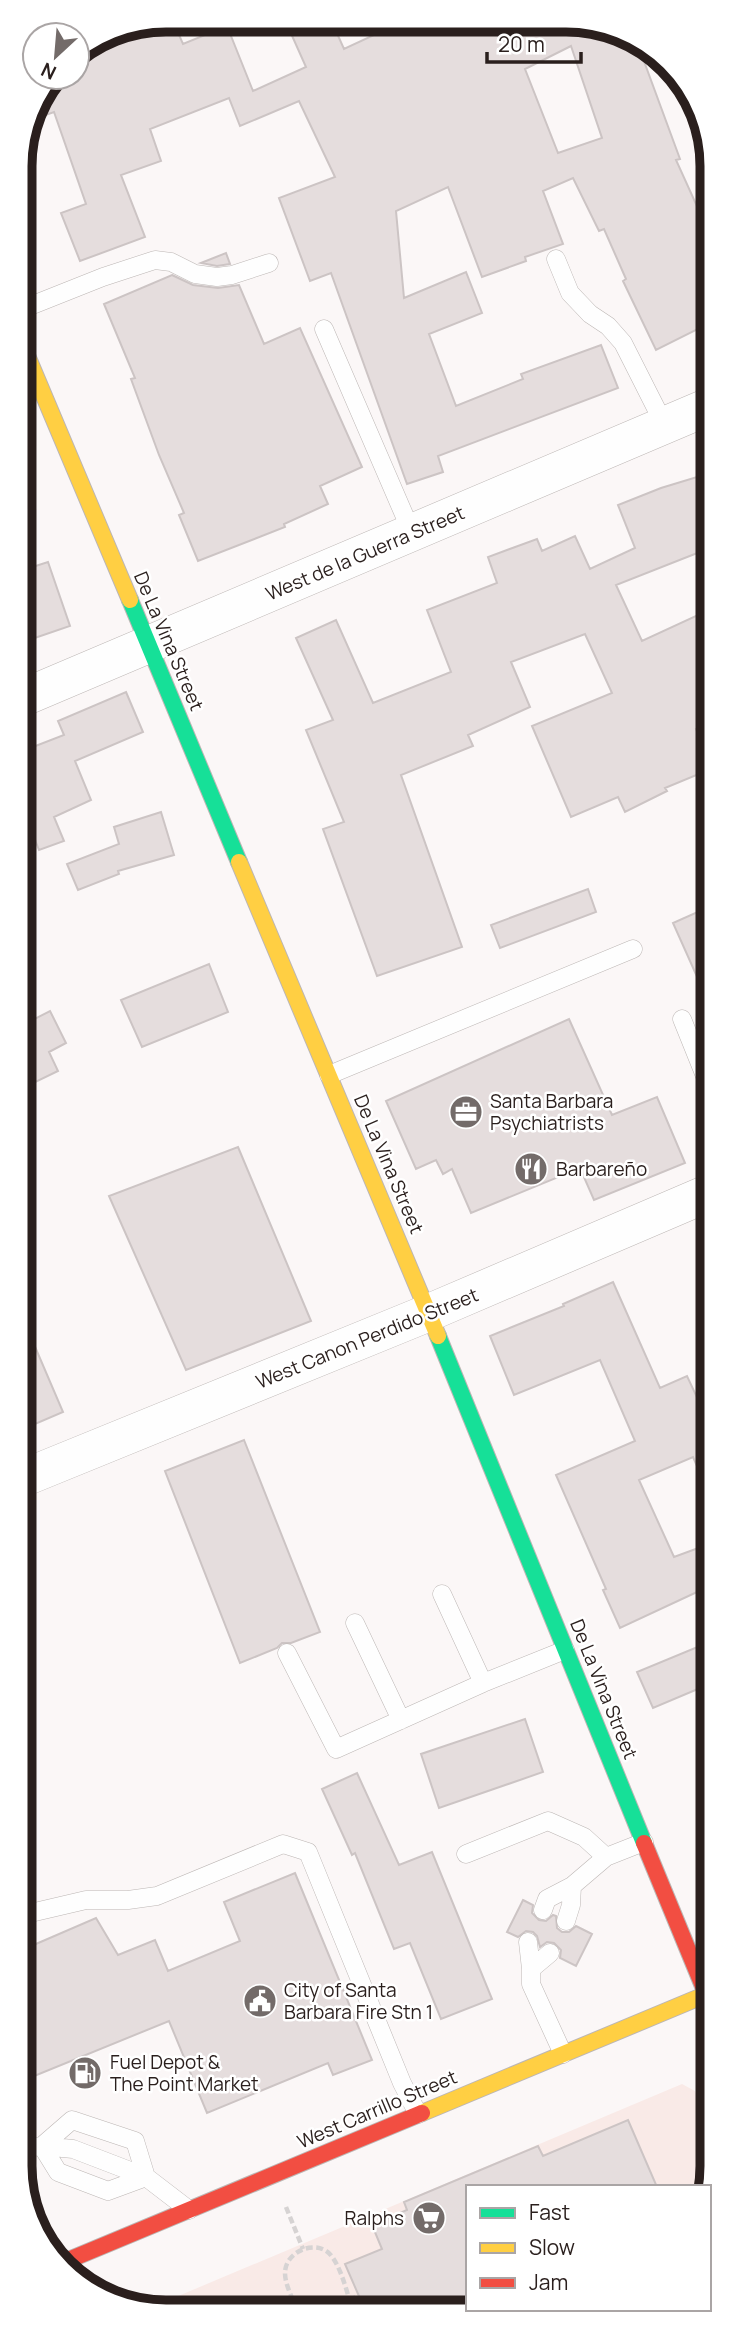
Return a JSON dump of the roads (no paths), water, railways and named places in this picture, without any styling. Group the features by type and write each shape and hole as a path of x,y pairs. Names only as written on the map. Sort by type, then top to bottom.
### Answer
{"main road":[{"name":"De La Vina Street","path":"32,368 428,1313 700,1974"},
{"name":"West Carrillo Street","path":"70,2260 563,2054 700,2002"}],"street":[{"name":"West de la Guerra Street","path":"32,694 700,411"},
{"name":"West Canon Perdido Street","path":"32,1475 428,1313 700,1197"}],"lane":[{"path":"556,259 570,293 590,314 608,326 624,342 666,426"},
{"path":"32,305 155,260 171,262 195,274 217,277 269,263"},
{"path":"324,329 412,533"},
{"path":"329,1075 633,949"},
{"path":"682,1019 700,1064"},
{"path":"442,1594 483,1683"},
{"path":"355,1623 401,1720"},
{"path":"287,1653 336,1749 483,1683 565,1650"},
{"path":"466,1854 548,1821 584,1838 606,1857"},
{"path":"543,1910 547,1899 572,1886 606,1857 644,1842"},
{"path":"32,1913 86,1900 128,1900 157,1896 283,1844 308,1852 402,2083 418,2114"},
{"path":"566,1921 571,1905 572,1886"},
{"path":"528,1942 531,1984 563,2054"},
{"path":"531,1969 550,1953"},
{"path":"42,2146 72,2120 135,2141 146,2177"},
{"path":"42,2146 58,2172 108,2191 146,2177"},
{"path":"32,2147 73,2149 146,2177 189,2210"}],"place":[{"name":"Santa Barbara Psychiatrists","path":"466,1112"},
{"name":"Barbareño","path":"531,1169"},
{"name":"City of Santa Barbara Fire Stn 1","path":"260,2001"},
{"name":"Fuel Depot & The Point Market","path":"85,2073"},
{"name":"Ralphs","path":"429,2218"}]}
